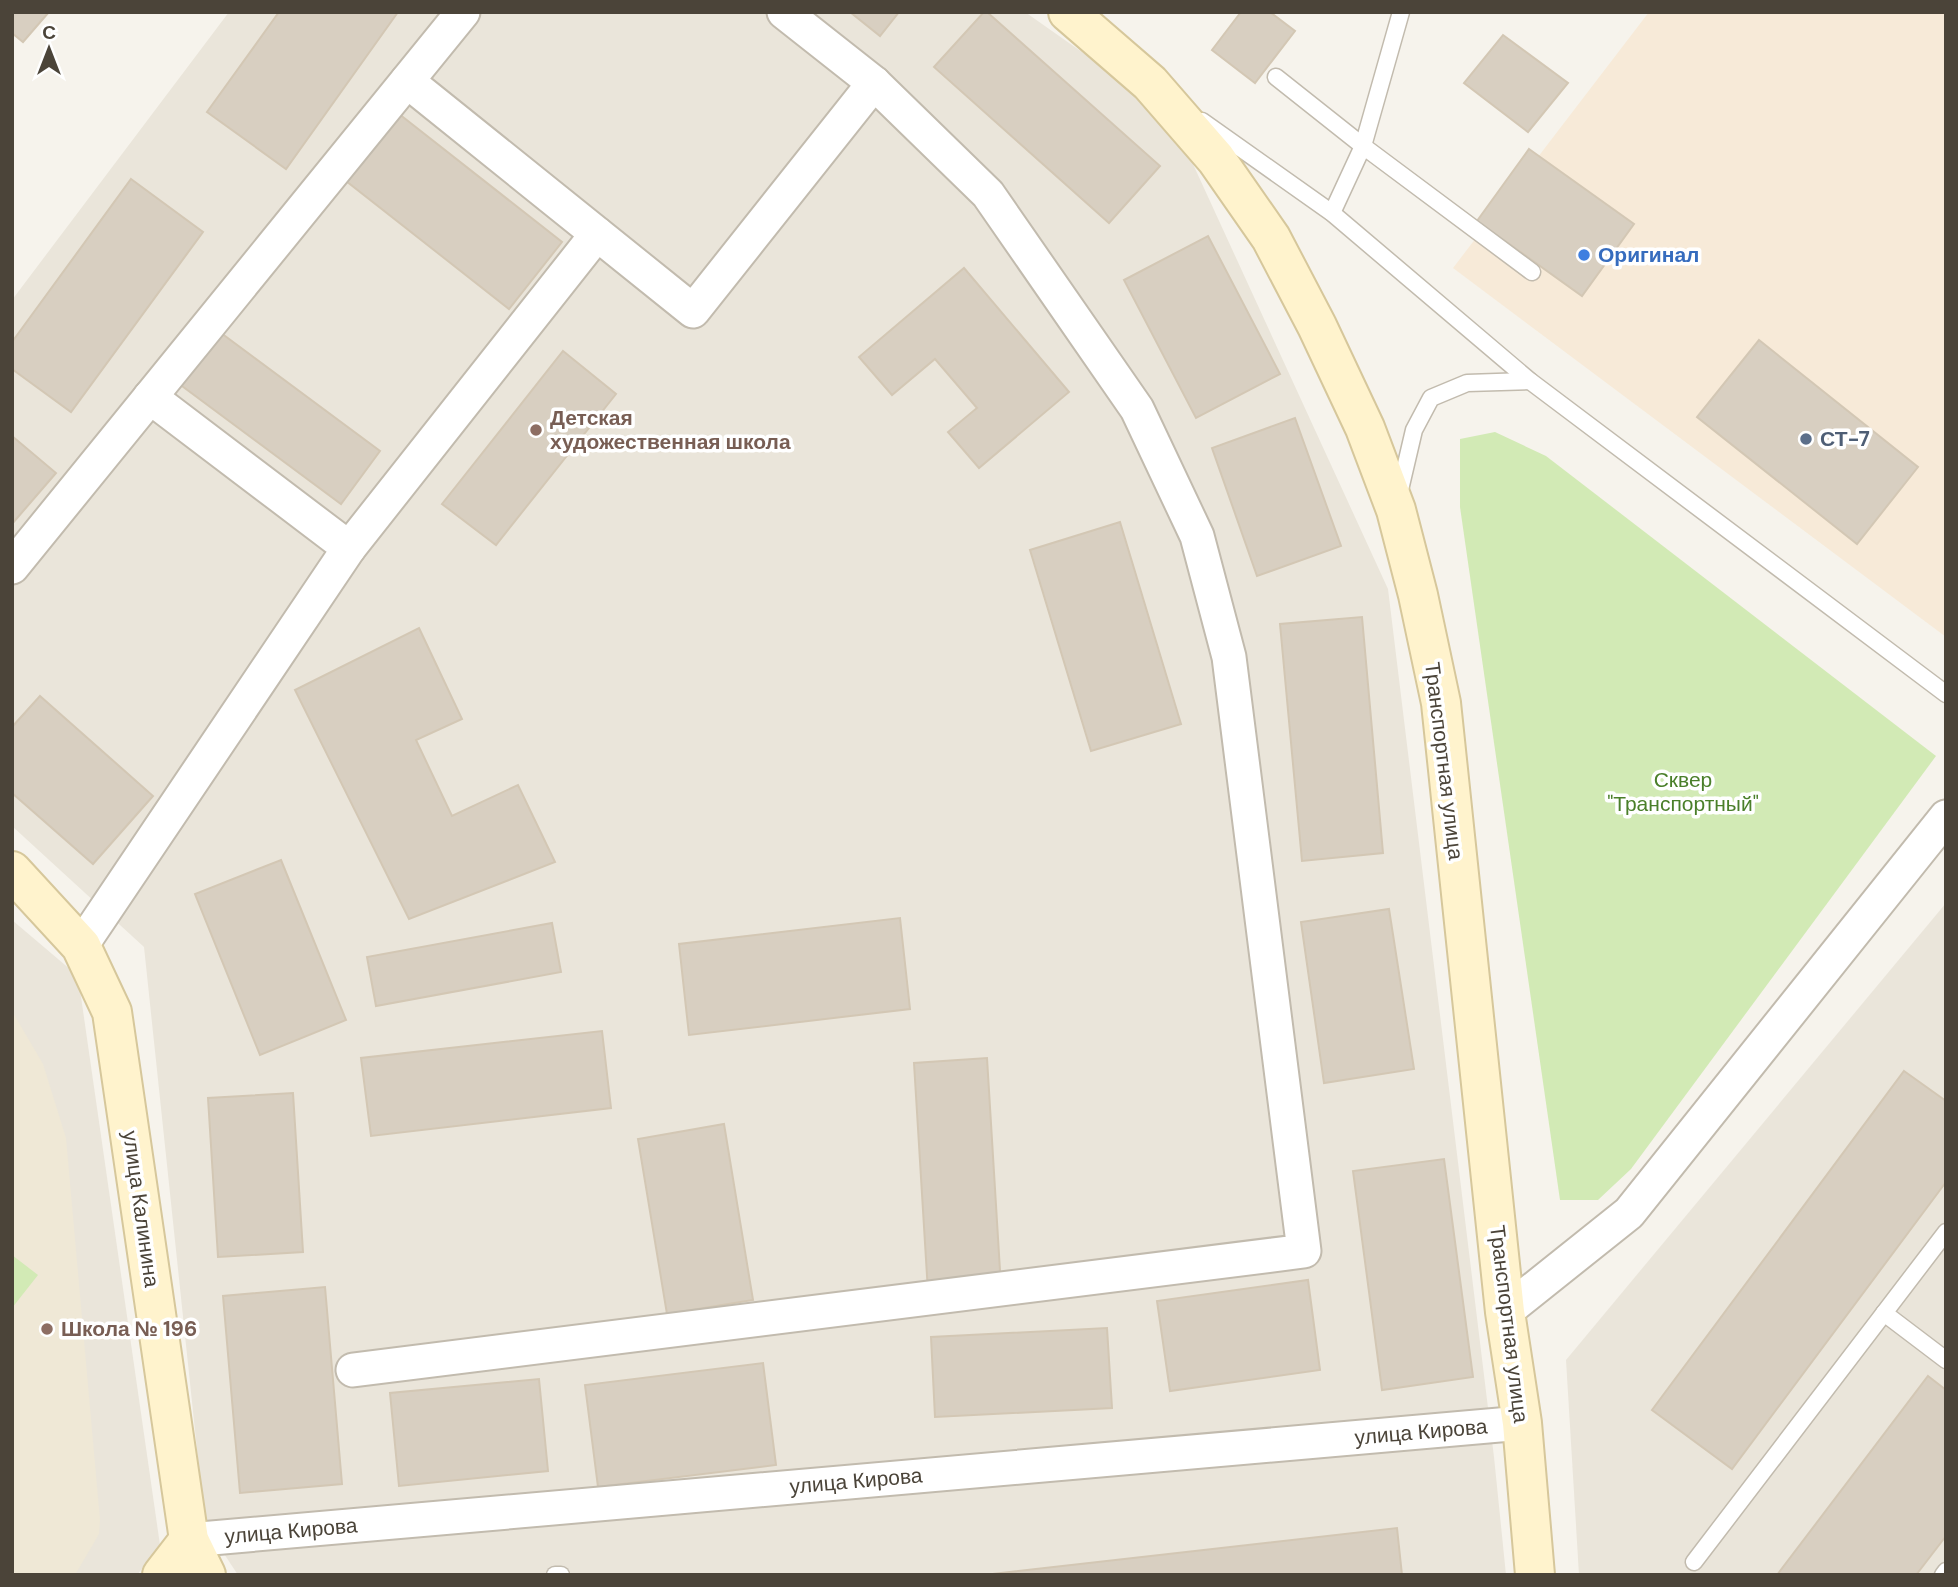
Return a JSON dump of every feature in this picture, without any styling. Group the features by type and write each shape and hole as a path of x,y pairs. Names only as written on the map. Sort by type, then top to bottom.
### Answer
{"street":[{"path":"12,567 463,12"},
{"path":"353,1370 1304,1251 1228,657 1197,536 1137,409 988,194 874,83 784,12"},
{"name":"Транспортная улица","path":"1068,12 1150,83 1216,159 1271,237 1365,428 1396,510 1418,595 1441,703 1505,1312 1522,1423 1535,1575"},
{"path":"407,81 693,311 874,83"},
{"path":"81,946 349,548 597,234"},
{"path":"150,397 349,548"},
{"path":"1505,1312 1629,1213 1946,817"},
{"name":"улица Калинина","path":"12,871 81,946 112,1012 189,1540 206,1575"},
{"name":"улица Кирова","path":"189,1540 1522,1423"},
{"path":"162,1575 189,1540"}],"lane":[{"path":"1332,213 1363,146 1401,12"},
{"path":"1276,77 1363,146 1532,272"},
{"path":"1150,83 1332,213 1530,381 1946,694"},
{"path":"1396,510 1414,430 1431,398 1467,383 1530,381"},
{"path":"1694,1562 1946,1232"},
{"path":"1884,1313 1946,1360"},
{"path":"555,1575 561,1575"}],"shaded area":[{"path":"229,12 1025,12 1170,114 1388,589 1494,1457 1506,1575 238,1575 205,1525 144,947 12,826 12,300"},
{"path":"1649,12 1946,12 1946,637 1453,268"},
{"path":"1946,903 1946,1575 1579,1575 1566,1360"},
{"path":"12,920 78,976 160,1545 137,1575 12,1575"},
{"name":"Школа № 196","path":"12,1011 43,1064 66,1138 100,1520 99,1534 75,1575 12,1575"}],"green space":[{"name":"Сквер \"Транспортный\"","path":"1495,432 1546,456 1936,756 1631,1169 1598,1200 1560,1200 1460,507 1460,439"},
{"path":"12,1255 38,1275 12,1308"}],"building":[{"path":"12,12 49,12 23,42 12,33"},
{"path":"279,12 398,12 286,169 207,112"},
{"path":"850,12 899,12 880,36"},
{"path":"984,12 1160,166 1109,223 934,67"},
{"path":"1241,12 1270,12 1295,31 1255,83 1212,50"},
{"path":"1503,35 1568,83 1528,132 1464,83"},
{"path":"394,110 562,242 509,309 341,177"},
{"path":"1529,149 1634,224 1582,296 1477,221"},
{"path":"131,179 203,232 71,412 12,369 12,342"},
{"path":"1208,236 1280,374 1196,418 1124,280"},
{"path":"964,268 1069,392 979,468 948,432 977,408 935,359 892,395 859,357"},
{"path":"217,330 380,451 341,504 178,383"},
{"path":"1759,340 1918,467 1857,544 1697,417"},
{"path":"563,351 616,394 496,545 442,504"},
{"path":"1295,418 1341,546 1257,576 1212,448"},
{"path":"12,436 56,473 12,524"},
{"path":"1120,522 1181,724 1091,751 1030,550"},
{"path":"1362,617 1383,853 1302,861 1280,624"},
{"path":"419,628 462,719 416,740 452,816 518,785 555,862 409,919 295,690"},
{"path":"40,696 153,796 93,864 12,793 12,727"},
{"path":"281,860 346,1020 260,1055 195,894"},
{"path":"1389,909 1414,1069 1324,1083 1301,922"},
{"path":"900,918 910,1009 689,1035 679,944"},
{"path":"552,923 561,972 376,1006 367,957"},
{"path":"602,1031 611,1108 371,1136 361,1058"},
{"path":"987,1058 1001,1287 928,1292 914,1063"},
{"path":"1904,1071 1946,1101 1946,1182 1732,1469 1652,1410"},
{"path":"293,1093 303,1252 218,1257 208,1098"},
{"path":"724,1124 753,1300 667,1314 638,1139"},
{"path":"1444,1159 1473,1377 1382,1390 1353,1171"},
{"path":"1308,1280 1320,1370 1170,1391 1157,1301"},
{"path":"325,1287 342,1484 240,1493 223,1296"},
{"path":"1107,1328 1112,1408 935,1417 931,1337"},
{"path":"763,1363 776,1465 598,1487 585,1385"},
{"path":"1928,1376 1946,1390 1946,1536 1916,1575 1777,1575"},
{"path":"539,1379 548,1471 399,1486 390,1393"},
{"path":"1397,1528 1402,1575 984,1575"}],"place":[{"name":"Оригинал","path":"1584,255"},
{"name":"Детская художественная школа","path":"536,430"},
{"name":"СТ-7","path":"1806,439"},
{"name":"Школа № 196","path":"47,1329"}]}
